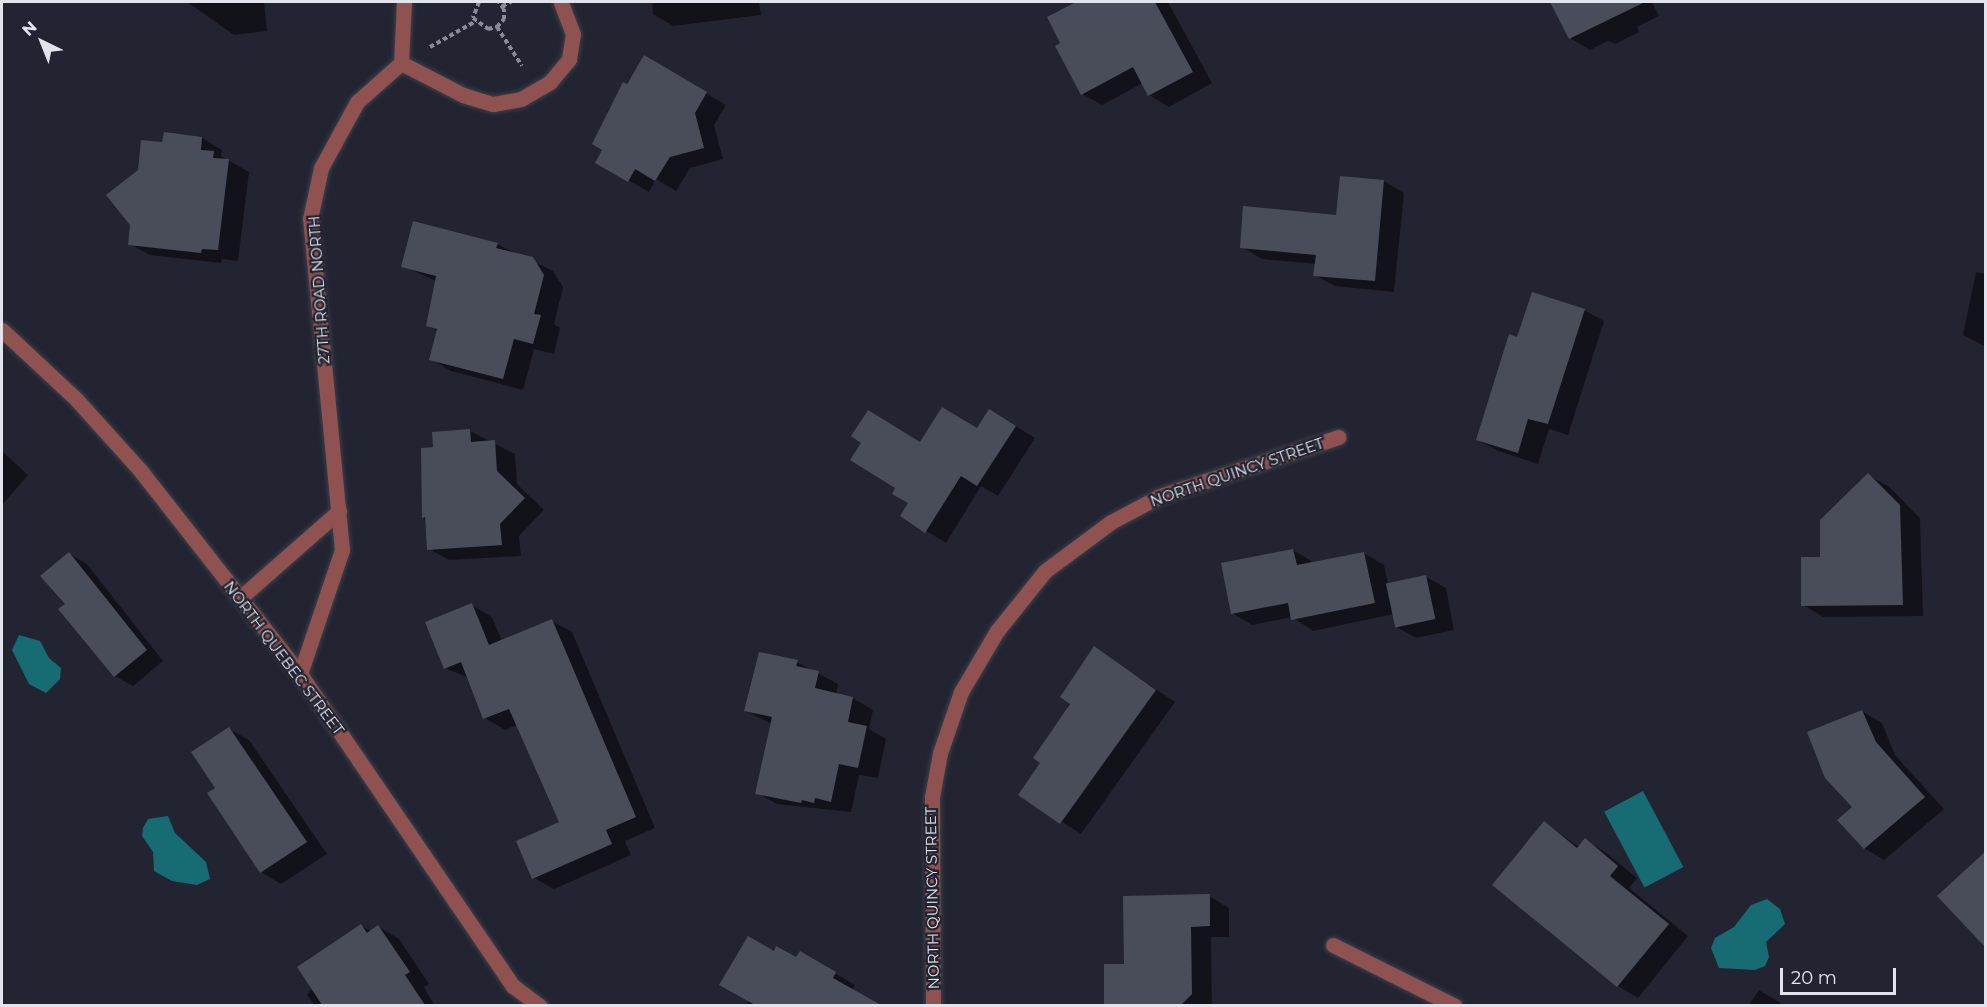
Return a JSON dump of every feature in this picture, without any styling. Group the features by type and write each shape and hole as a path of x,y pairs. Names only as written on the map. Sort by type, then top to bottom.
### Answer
{"street":[{"path":"404,2 401,63 463,95 493,104 521,99 550,82 569,59 573,34 561,2"},
{"name":"27TH ROAD NORTH","path":"300,674 342,550 310,219 321,168 357,102 401,63"},
{"name":"NORTH QUEBEC STREET","path":"2,330 76,399 140,470 300,674 513,986 540,1005"},
{"name":"NORTH QUINCY STREET","path":"933,1005 932,797 940,753 961,692 997,631 1045,571 1111,522 1160,496 1338,437"},
{"path":"240,598 339,511"},
{"path":"1333,945 1455,1005"}],"path":[{"path":"479,2 474,8 476,21 488,29 497,27 504,19 500,4 511,2"},
{"path":"401,63 476,21"},
{"path":"497,27 536,90"}],"water":[{"path":"19,635 40,641 49,658 61,668 60,679 46,693 29,684 12,650"},
{"path":"1643,791 1683,867 1645,888 1604,812"},
{"path":"168,816 175,833 206,862 210,879 197,885 172,881 154,871 153,852 142,836 143,828 148,819"},
{"path":"1767,899 1780,909 1785,924 1766,942 1769,957 1765,966 1755,970 1719,968 1711,948 1715,938 1734,927 1751,905"}],"building":[{"path":"1076,2 1155,2 1193,72 1148,96 1133,67 1081,95 1055,46 1060,43 1047,17"},
{"path":"1550,2 1645,2 1569,39"},
{"path":"644,55 707,92 695,113 704,148 670,157 655,181 635,169 628,182 595,163 602,150 592,144 623,82 627,84"},
{"path":"164,132 202,137 201,150 214,151 213,158 229,159 218,250 202,249 201,253 128,245 130,225 106,195 138,170 141,140 162,142"},
{"path":"1340,176 1384,180 1375,281 1313,276 1316,255 1240,248 1243,206 1336,215"},
{"path":"413,221 498,243 496,248 533,257 544,275 534,314 541,315 533,344 514,339 503,379 429,360 437,329 426,326 436,276 401,267"},
{"path":"1532,292 1585,309 1548,424 1528,419 1518,453 1476,440 1509,334 1517,337"},
{"path":"942,407 977,428 989,409 1016,426 977,486 961,476 925,533 900,516 908,503 892,494 895,488 850,460 861,443 851,436 868,410 920,442"},
{"path":"470,429 471,442 495,440 497,471 525,498 500,524 502,545 427,550 425,517 422,518 421,448 433,447 432,432"},
{"path":"1868,473 1900,505 1903,605 1801,606 1801,557 1820,557 1820,520"},
{"path":"1293,549 1297,565 1364,552 1375,603 1291,620 1288,603 1231,614 1221,563"},
{"path":"69,552 147,650 114,677 58,609 65,604 40,576"},
{"path":"1426,575 1435,619 1395,628 1386,584"},
{"path":"472,603 489,645 552,619 636,817 606,830 612,844 532,879 516,841 559,822 509,709 483,719 461,662 444,669 425,622"},
{"path":"1094,646 1156,690 1060,824 1018,795 1040,763 1033,758 1070,704 1060,697"},
{"path":"759,652 798,660 796,666 819,671 815,688 853,697 848,722 867,726 858,768 839,764 831,802 815,798 814,803 802,800 801,803 755,794 772,717 744,711"},
{"path":"1862,710 1876,742 1925,797 1864,849 1837,820 1852,807 1825,778 1807,732"},
{"path":"229,727 307,842 260,873 207,793 215,788 191,752"},
{"path":"1544,821 1577,848 1585,838 1618,866 1610,876 1669,924 1617,987 1492,885"},
{"path":"1986,851 1986,948 1937,896"},
{"path":"1210,894 1210,926 1191,927 1192,994 1182,1004 1104,1005 1104,964 1124,964 1123,896"},
{"path":"361,924 367,933 378,925 410,972 405,975 425,1005 322,1005 297,967"},
{"path":"748,936 774,951 776,946 796,957 800,951 836,972 833,978 881,1005 755,1005 719,985"}]}
